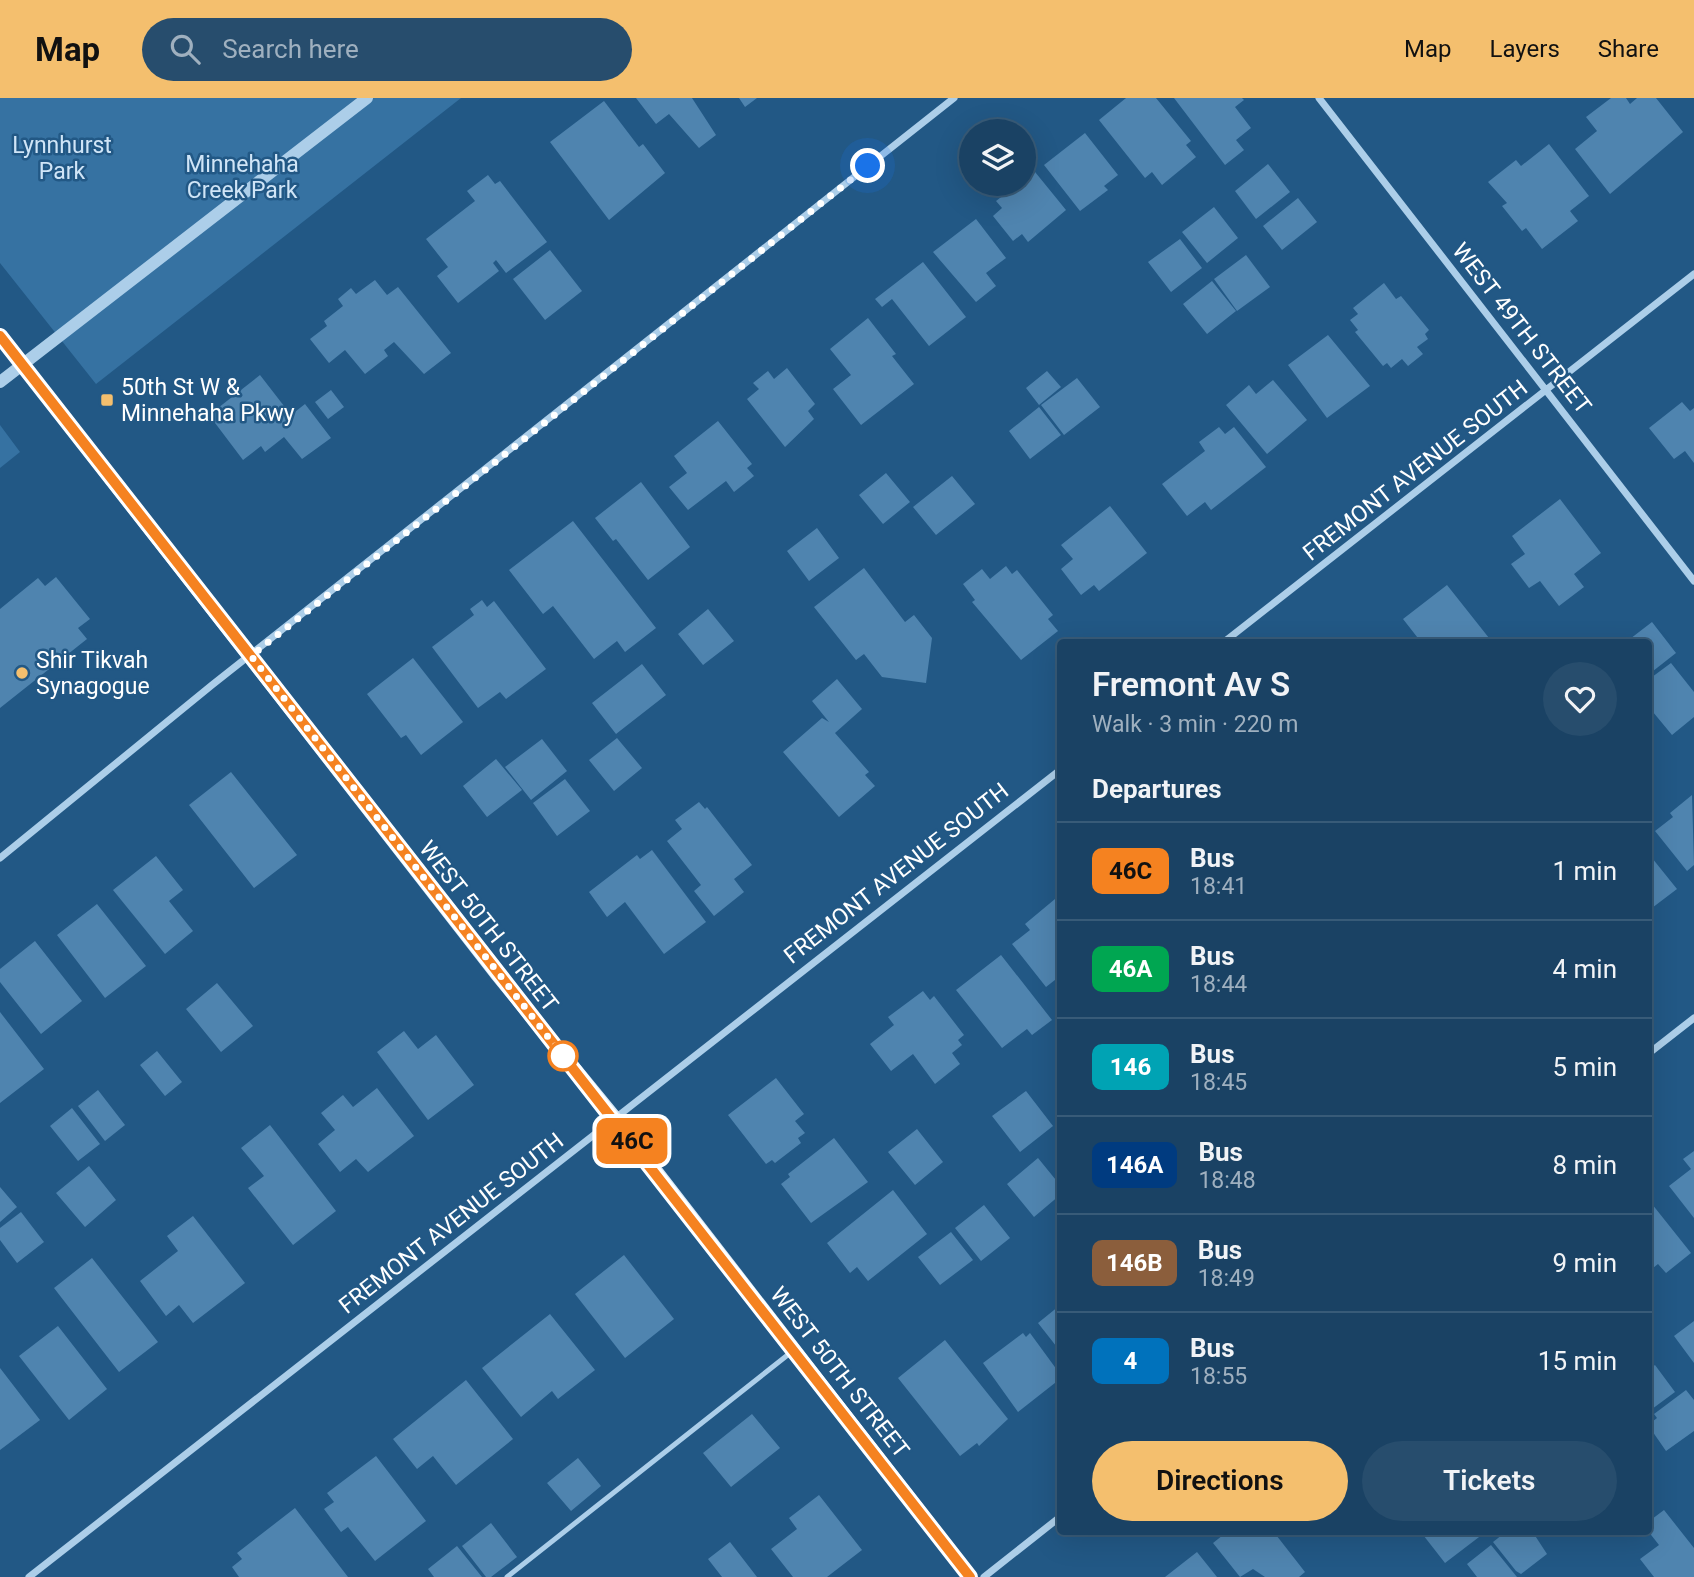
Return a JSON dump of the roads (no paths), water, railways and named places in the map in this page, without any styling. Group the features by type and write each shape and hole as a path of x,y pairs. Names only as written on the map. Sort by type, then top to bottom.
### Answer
{"main road":[{"name":"WEST 50TH STREET","path":"0,336 496,973 614,1117 970,1577"}],"street":[{"path":"0,382 368,98"},
{"path":"0,858 59,807 954,98"},
{"name":"WEST 49TH STREET","path":"1319,98 1694,581"},
{"name":"FREMONT AVENUE SOUTH","path":"1228,639 1694,274"},
{"name":"FREMONT AVENUE SOUTH","path":"29,1577 1057,772"},
{"path":"1652,1051 1694,1018"},
{"path":"984,1577 1057,1519"}],"lane":[{"path":"507,1577 794,1349"}],"place":[{"name":"50th St W & Minnehaha Pkwy","path":"107,400"},
{"name":"Shir Tikvah Synagogue","path":"22,673"}],"park label":[{"name":"Lynnhurst Park","path":"62,158"},
{"name":"Minnehaha Creek Park","path":"242,177"}]}
